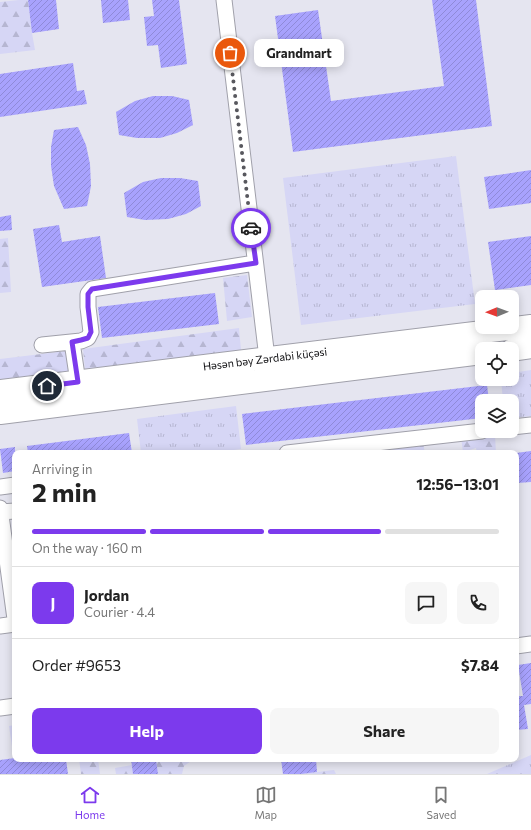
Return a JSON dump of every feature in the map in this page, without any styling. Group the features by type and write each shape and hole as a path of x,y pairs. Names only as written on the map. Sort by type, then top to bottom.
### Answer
{"main road":[{"name":"Həsən bəy Zərdabi küçəsi","path":"0,391 531,326"},
{"path":"519,349 531,347"},
{"name":"Həsən bəy Zərdabi küçəsi","path":"0,413 475,354"}],"street":[{"path":"224,0 267,358"},
{"path":"42,345 72,342 88,338 91,332 88,294 92,289 256,263"},
{"path":"72,342 78,382"},
{"path":"519,427 531,425"},
{"path":"314,450 475,432"},
{"path":"0,487 12,485"},
{"path":"0,508 6,592 12,610"},
{"path":"0,512 12,511"},
{"path":"0,626 12,624"},
{"path":"519,646 531,644"},
{"path":"0,708 12,706"}],"green space":[{"path":"28,0 35,50 0,54 0,2"},
{"path":"456,156 475,304 301,325 283,178"},
{"path":"8,238 11,292 0,293 0,239"},
{"path":"247,275 252,317 227,321 223,278"},
{"path":"239,328 241,350 85,369 83,349"},
{"path":"66,351 70,375 0,383 0,359"},
{"path":"531,370 531,416 519,417 519,394 502,394 502,386 519,386 519,372"},
{"path":"236,406 241,449 141,450 137,419"},
{"path":"475,437 475,438 495,438 496,450 476,450 476,448 463,450 461,438"},
{"path":"423,443 424,450 392,450"},
{"path":"9,726 12,726 12,746"},
{"path":"531,755 531,774 487,774 515,762 519,762 519,760"},
{"path":"79,762 98,762 100,774 81,774"},
{"path":"156,762 190,762 184,766 182,774 158,774"},
{"path":"132,765 133,774 116,774 115,768"},
{"path":"334,770 336,774 301,774"}],"building":[{"path":"28,0 56,0 59,29 32,33"},
{"path":"101,0 128,0 130,20 103,23"},
{"path":"152,0 179,0 187,64 161,68 158,45 147,46 144,17 154,16"},
{"path":"432,0 476,0 492,126 293,152 275,16 318,10 331,101 444,86"},
{"path":"73,63 77,91 84,90 87,104 0,117 0,74"},
{"path":"153,96 172,96 189,100 193,125 177,133 160,138 137,138 119,135 116,112 135,101"},
{"path":"78,127 86,145 90,164 91,186 87,206 64,209 54,186 51,166 51,147 54,130"},
{"path":"531,170 531,203 489,209 484,177"},
{"path":"161,178 180,178 198,181 201,206 186,214 168,219 145,220 127,217 124,193 143,182"},
{"path":"11,215 12,230 0,231 0,217"},
{"path":"59,225 62,242 100,236 106,278 42,287 33,229"},
{"path":"531,236 531,285 495,290 488,242"},
{"path":"215,293 219,324 102,338 98,307"},
{"path":"479,386 487,386 488,394 475,394 475,419 246,445 242,414"},
{"path":"129,433 132,450 28,450 27,446"},
{"path":"15,447 15,450 12,450 12,472 3,473 0,449"},
{"path":"531,451 531,482 519,483 519,453"},
{"path":"531,663 531,704 524,705 528,729 519,730 519,696 523,696 519,665"},
{"path":"12,758 12,762 66,762 68,774 0,774 0,760"},
{"path":"131,762 156,762 158,774 133,774"},
{"path":"281,762 316,762 317,772 283,774"}],"way so far":[{"path":"230,53 251,228"}],"place":[{"name":"Grandmart","path":"230,53"}],"route":[{"path":"47,386 78,382 72,342 88,338 91,332 88,294 92,289 256,263 251,228"}]}
